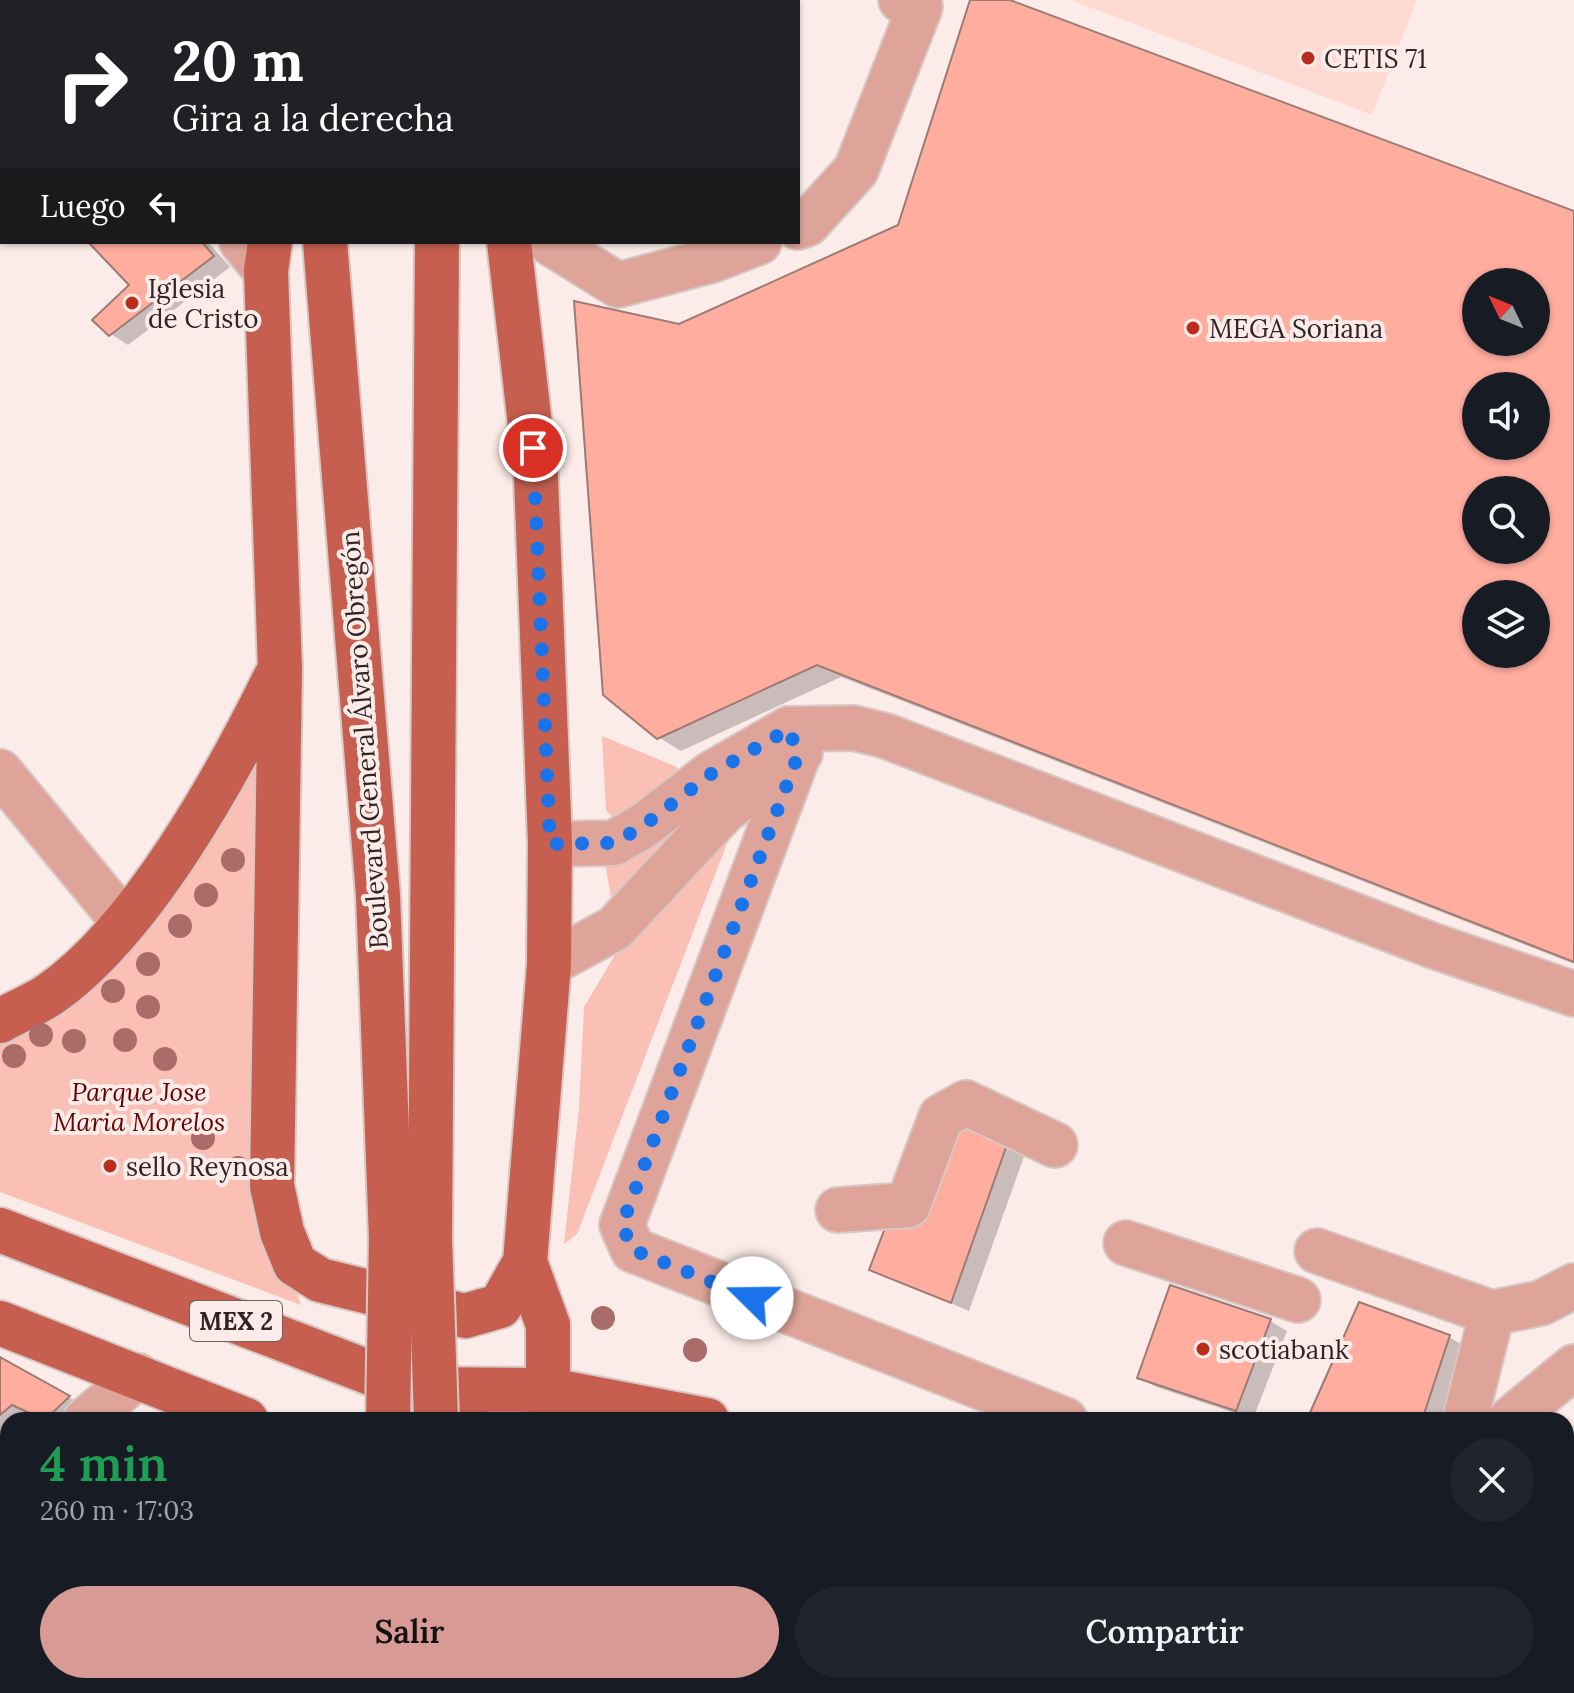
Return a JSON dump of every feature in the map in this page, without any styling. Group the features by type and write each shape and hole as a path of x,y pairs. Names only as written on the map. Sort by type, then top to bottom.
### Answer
{"main road":[{"name":"Boulevard General Álvaro Obregón","path":"325,244 378,895 411,1238"},
{"name":"Boulevard General Álvaro Obregón","path":"411,1238 437,244"},
{"path":"509,244 536,477 550,844 549,964 525,1262 548,1325 549,1405"},
{"path":"259,252 280,669 272,1186 282,1232 295,1264 320,1280 465,1316 500,1306 525,1262"},
{"path":"0,1021 49,995 96,954 124,922 198,819 280,669"},
{"name":"MEX 2","path":"0,1230 412,1410"},
{"path":"411,1238 412,1410 549,1405 623,1412"},
{"path":"0,1323 138,1376 205,1412"}],"street":[{"path":"800,226 807,224 856,170 920,7 901,0"},
{"path":"552,244 618,285 712,260 754,244"},
{"path":"613,244 618,285"},
{"path":"550,844 614,843 643,826 711,774 804,738 854,728 886,736 1431,945 1574,994"},
{"path":"549,964 615,928 724,811 804,738"},
{"path":"804,738 622,1225 633,1250 1045,1412"},
{"path":"0,772 124,922"},
{"path":"838,1210 908,1205 941,1117 966,1103 1055,1145"},
{"path":"1126,1243 1298,1300"},
{"path":"1317,1251 1492,1313 1541,1303 1574,1286"},
{"path":"1467,1412 1492,1313"},
{"path":"1520,1412 1574,1367"},
{"path":"95,1412 138,1376"}],"shaded area":[{"name":"CETIS 71","path":"1071,0 1417,0 1372,115"}],"green space":[{"path":"602,736 677,767 678,771 628,812 613,818 606,810"},
{"name":"Parque Jose Maria Morelos","path":"269,764 287,1263 301,1305 0,1192 0,1033 247,769"},
{"path":"699,811 612,902 605,863"},
{"path":"731,833 577,1234 564,1244 579,1108 584,1007 631,928"}],"building":[{"path":"970,0 1010,0 1574,211 1574,962 817,665 657,739 603,695 574,301 679,324 898,225"},
{"name":"Iglesia de Cristo","path":"90,244 204,244 214,256 109,336 92,320 129,285"},
{"path":"952,1126 1010,1136 951,1303 869,1270 891,1212"},
{"name":"scotiabank","path":"1170,1285 1271,1319 1236,1411 1137,1378"},
{"path":"1359,1302 1450,1335 1425,1412 1310,1412"},
{"path":"0,1357 70,1396 53,1412 27,1412 12,1405 0,1412"}],"place":[{"name":"CETIS 71","path":"1308,58"},
{"name":"Iglesia de Cristo","path":"132,303"},
{"name":"MEGA Soriana","path":"1193,328"},
{"name":"sello Reynosa","path":"110,1166"},
{"name":"scotiabank","path":"1203,1349"}],"route":[{"path":"533,448 550,844 614,843 643,826 711,774 761,742 789,729 798,755 622,1225 633,1250 752,1298"}]}
